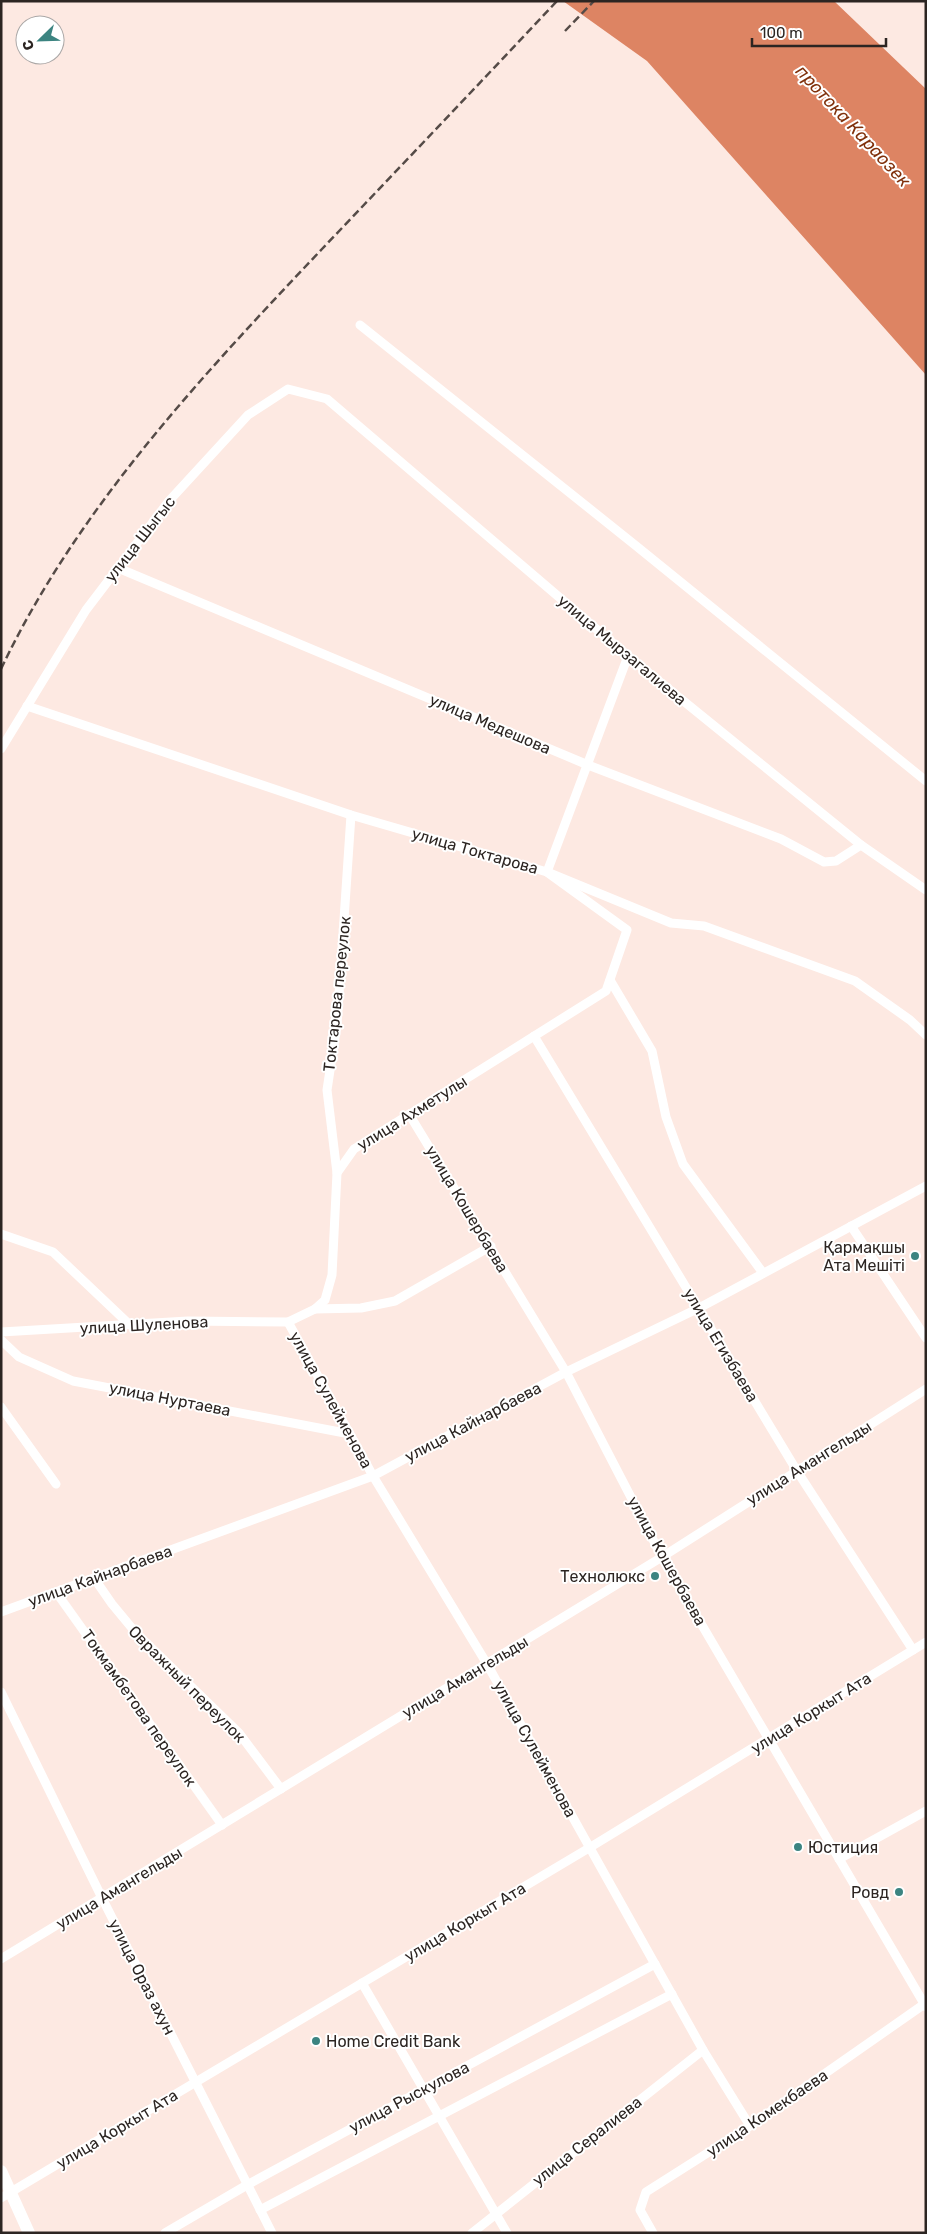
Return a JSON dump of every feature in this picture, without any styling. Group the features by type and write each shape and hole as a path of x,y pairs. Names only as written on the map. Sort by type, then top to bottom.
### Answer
{"street":[{"path":"360,325 636,545 926,781"},
{"name":"улица Шыгыс","path":"1,749 86,610 169,501 248,414 288,389 327,399"},
{"name":"улица Мырзагалиева","path":"327,399 628,656 861,845 926,890"},
{"name":"улица Медешова","path":"118,568 588,765 781,839 824,862 836,861 861,845"},
{"path":"547,872 628,656"},
{"name":"улица Токтарова","path":"27,706 351,815 547,872 671,924 704,926 855,981 910,1020 926,1035"},
{"name":"Токтарова переулок","path":"337,1173 327,1090 337,1024 351,815"},
{"name":"улица Ахметулы","path":"337,1173 354,1149 606,991 627,930 547,872"},
{"path":"610,980 652,1051 666,1117 683,1164 763,1274"},
{"name":"улица Егизбаева","path":"534,1036 797,1471 914,1650"},
{"name":"улица Кошербаева","path":"409,1114 566,1372 662,1556 924,2006"},
{"path":"288,1322 315,1309 326,1300 332,1275 337,1173"},
{"name":"улица Кайнарбаева","path":"1,1612 373,1476 566,1372 699,1308 926,1186"},
{"path":"851,1226 926,1338"},
{"path":"1,1234 53,1252 130,1325"},
{"path":"315,1309 361,1308 395,1301 491,1246"},
{"name":"улица Шуленова","path":"1,1332 188,1321 288,1322"},
{"name":"улица Сулейменова","path":"288,1322 373,1476 487,1664 703,2050 750,2126"},
{"name":"улица Нуртаева","path":"1,1340 19,1357 73,1381 350,1434"},
{"name":"улица Амангельды","path":"1,1959 487,1664 926,1389"},
{"path":"1,1407 56,1484"},
{"name":"Овражный переулок","path":"94,1578 136,1633 239,1733 281,1789"},
{"name":"Токмамбетова переулок","path":"56,1592 222,1825"},
{"name":"улица Коркыт Ата","path":"6,2195 589,1848 926,1642"},
{"name":"улица Ораз ахун","path":"1,1692 102,1898 272,2233"},
{"path":"839,1859 926,1811"},
{"name":"улица Рыскулова","path":"165,2233 247,2185 655,1964"},
{"path":"362,1983 507,2233"},
{"path":"260,2210 672,1994"},
{"name":"улица Комекбаева","path":"654,2233 640,2210 646,2192 750,2126 924,2006"},
{"name":"улица Сералиева","path":"472,2233 703,2050"},
{"path":"1,2171 6,2195 29,2233"}],"water":[{"name":"протока Караозек","path":"563,1 834,1 926,89 926,375 647,61"}],"railway":[{"path":"1,669 32,610 66,554 104,500 187,396 231,346 557,1"},
{"path":"565,31 594,1"}],"place":[{"name":"Қармақшы Ата Мешіті","path":"915,1256"},
{"name":"Технолюкс","path":"655,1576"},
{"name":"Юстиция","path":"798,1847"},
{"name":"Ровд","path":"899,1892"},
{"name":"Home Credit Bank","path":"316,2041"}]}
